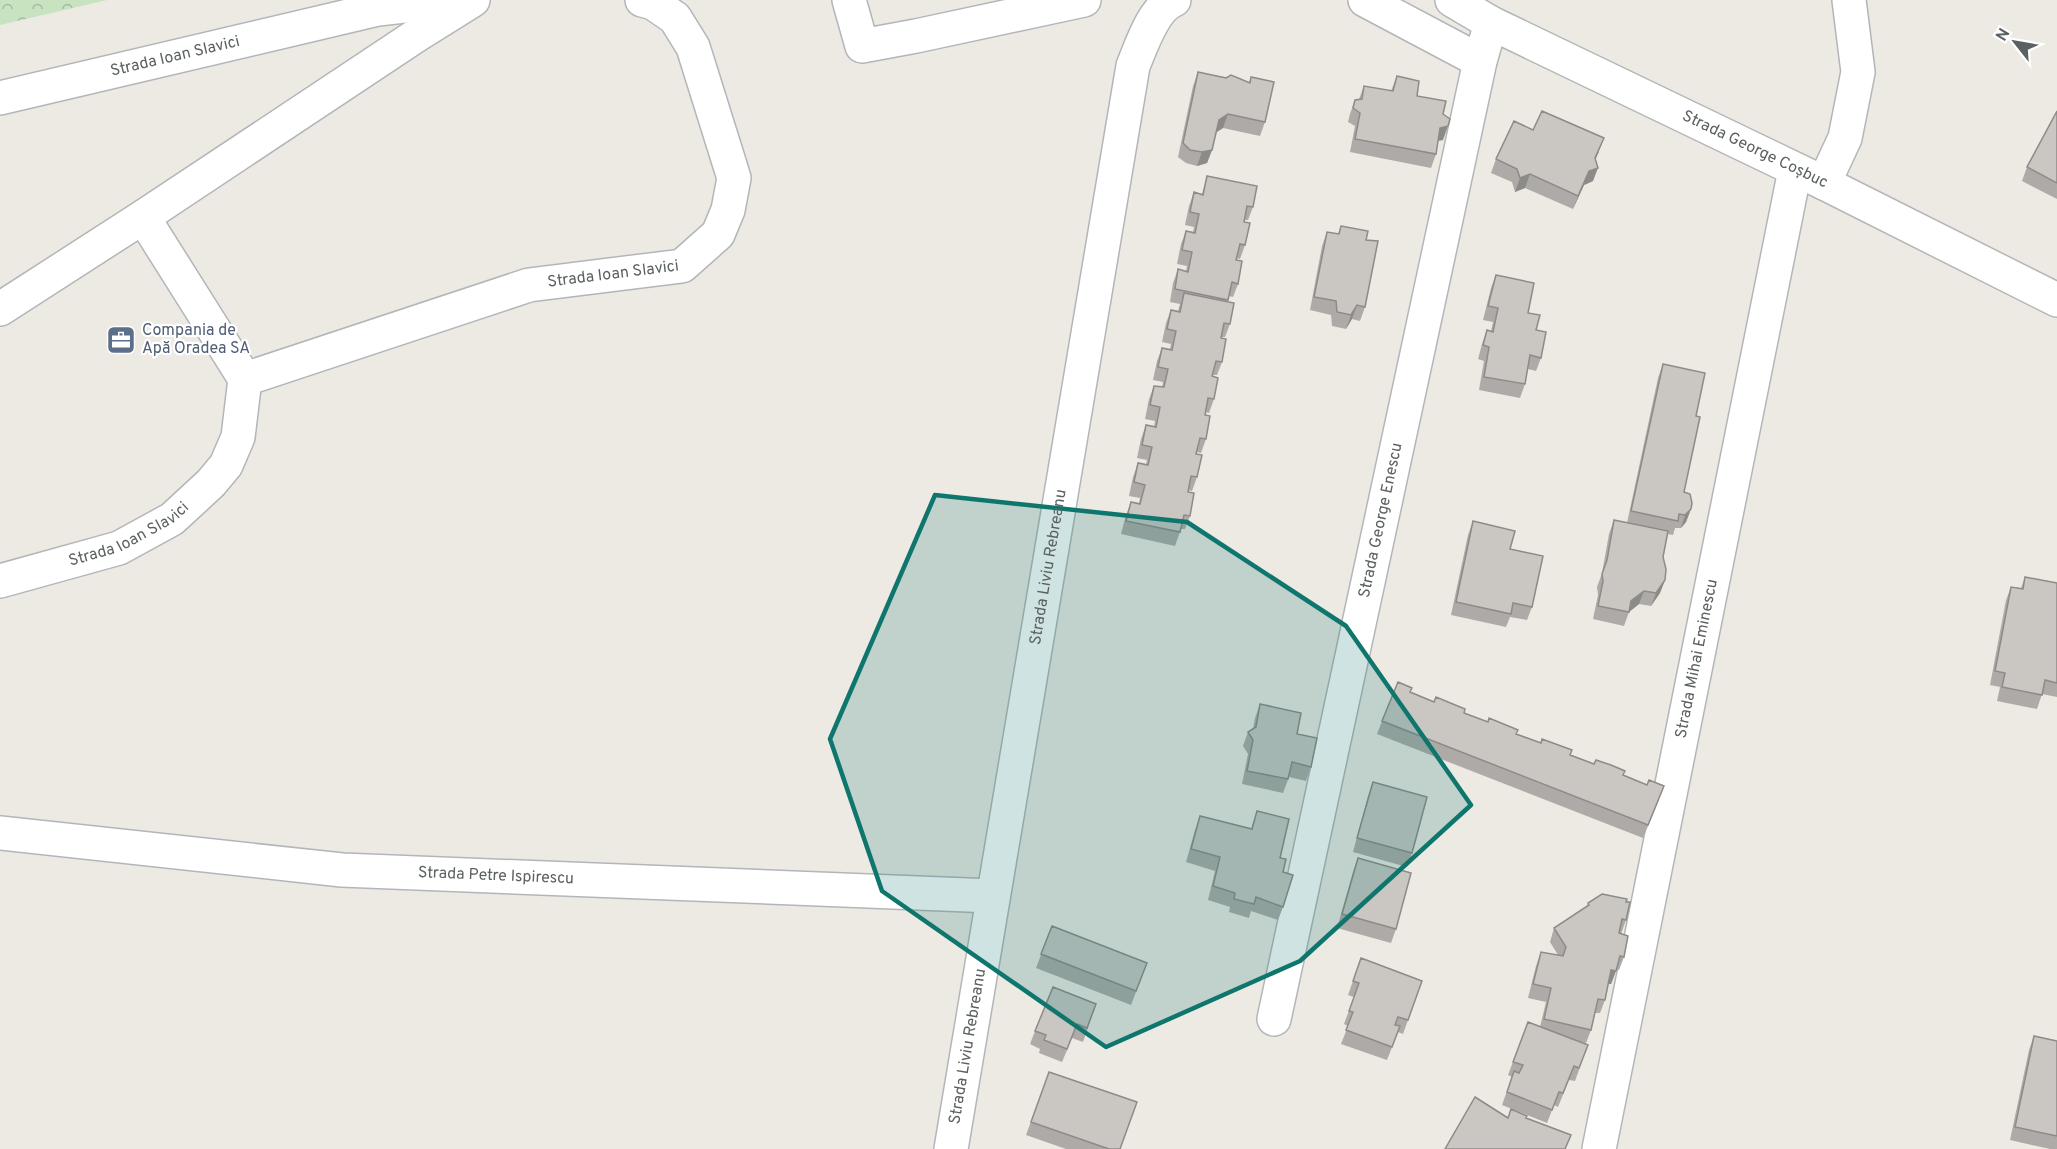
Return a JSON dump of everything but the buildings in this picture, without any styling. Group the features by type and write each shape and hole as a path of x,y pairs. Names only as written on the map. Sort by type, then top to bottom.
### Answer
{"street":[{"name":"Strada Ioan Slavici","path":"0,98 378,9 456,0"},
{"path":"0,309 473,0"},
{"name":"Strada Ioan Slavici","path":"0,581 119,549 172,519 211,483 226,465 238,437 244,379 529,285 682,266 718,234 728,210 734,178 693,47 675,18 653,3 642,0"},
{"path":"849,0 862,45 916,36 1084,0"},
{"path":"1365,0 1480,61"},
{"name":"Strada Mihai Eminescu","path":"1599,1149 1810,176 1845,138 1858,72 1849,0"},
{"name":"Strada Liviu Rebreanu","path":"951,1149 1133,66 1147,31 1166,1"},
{"name":"Strada George Enescu","path":"1274,1019 1480,61 1471,8"},
{"name":"Strada George Coșbuc","path":"1471,8 2057,300"},
{"path":"142,217 244,379"},
{"name":"Strada Petre Ispirescu","path":"0,833 342,870 993,896"}],"highlighted area":[{"path":"935,495 1187,522 1346,626 1471,805 1300,961 1106,1047 882,891 830,739"}],"green space":[{"path":"0,0 107,0 0,25"}],"place":[{"name":"Compania de Apă Oradea SA","path":"121,340"}]}
